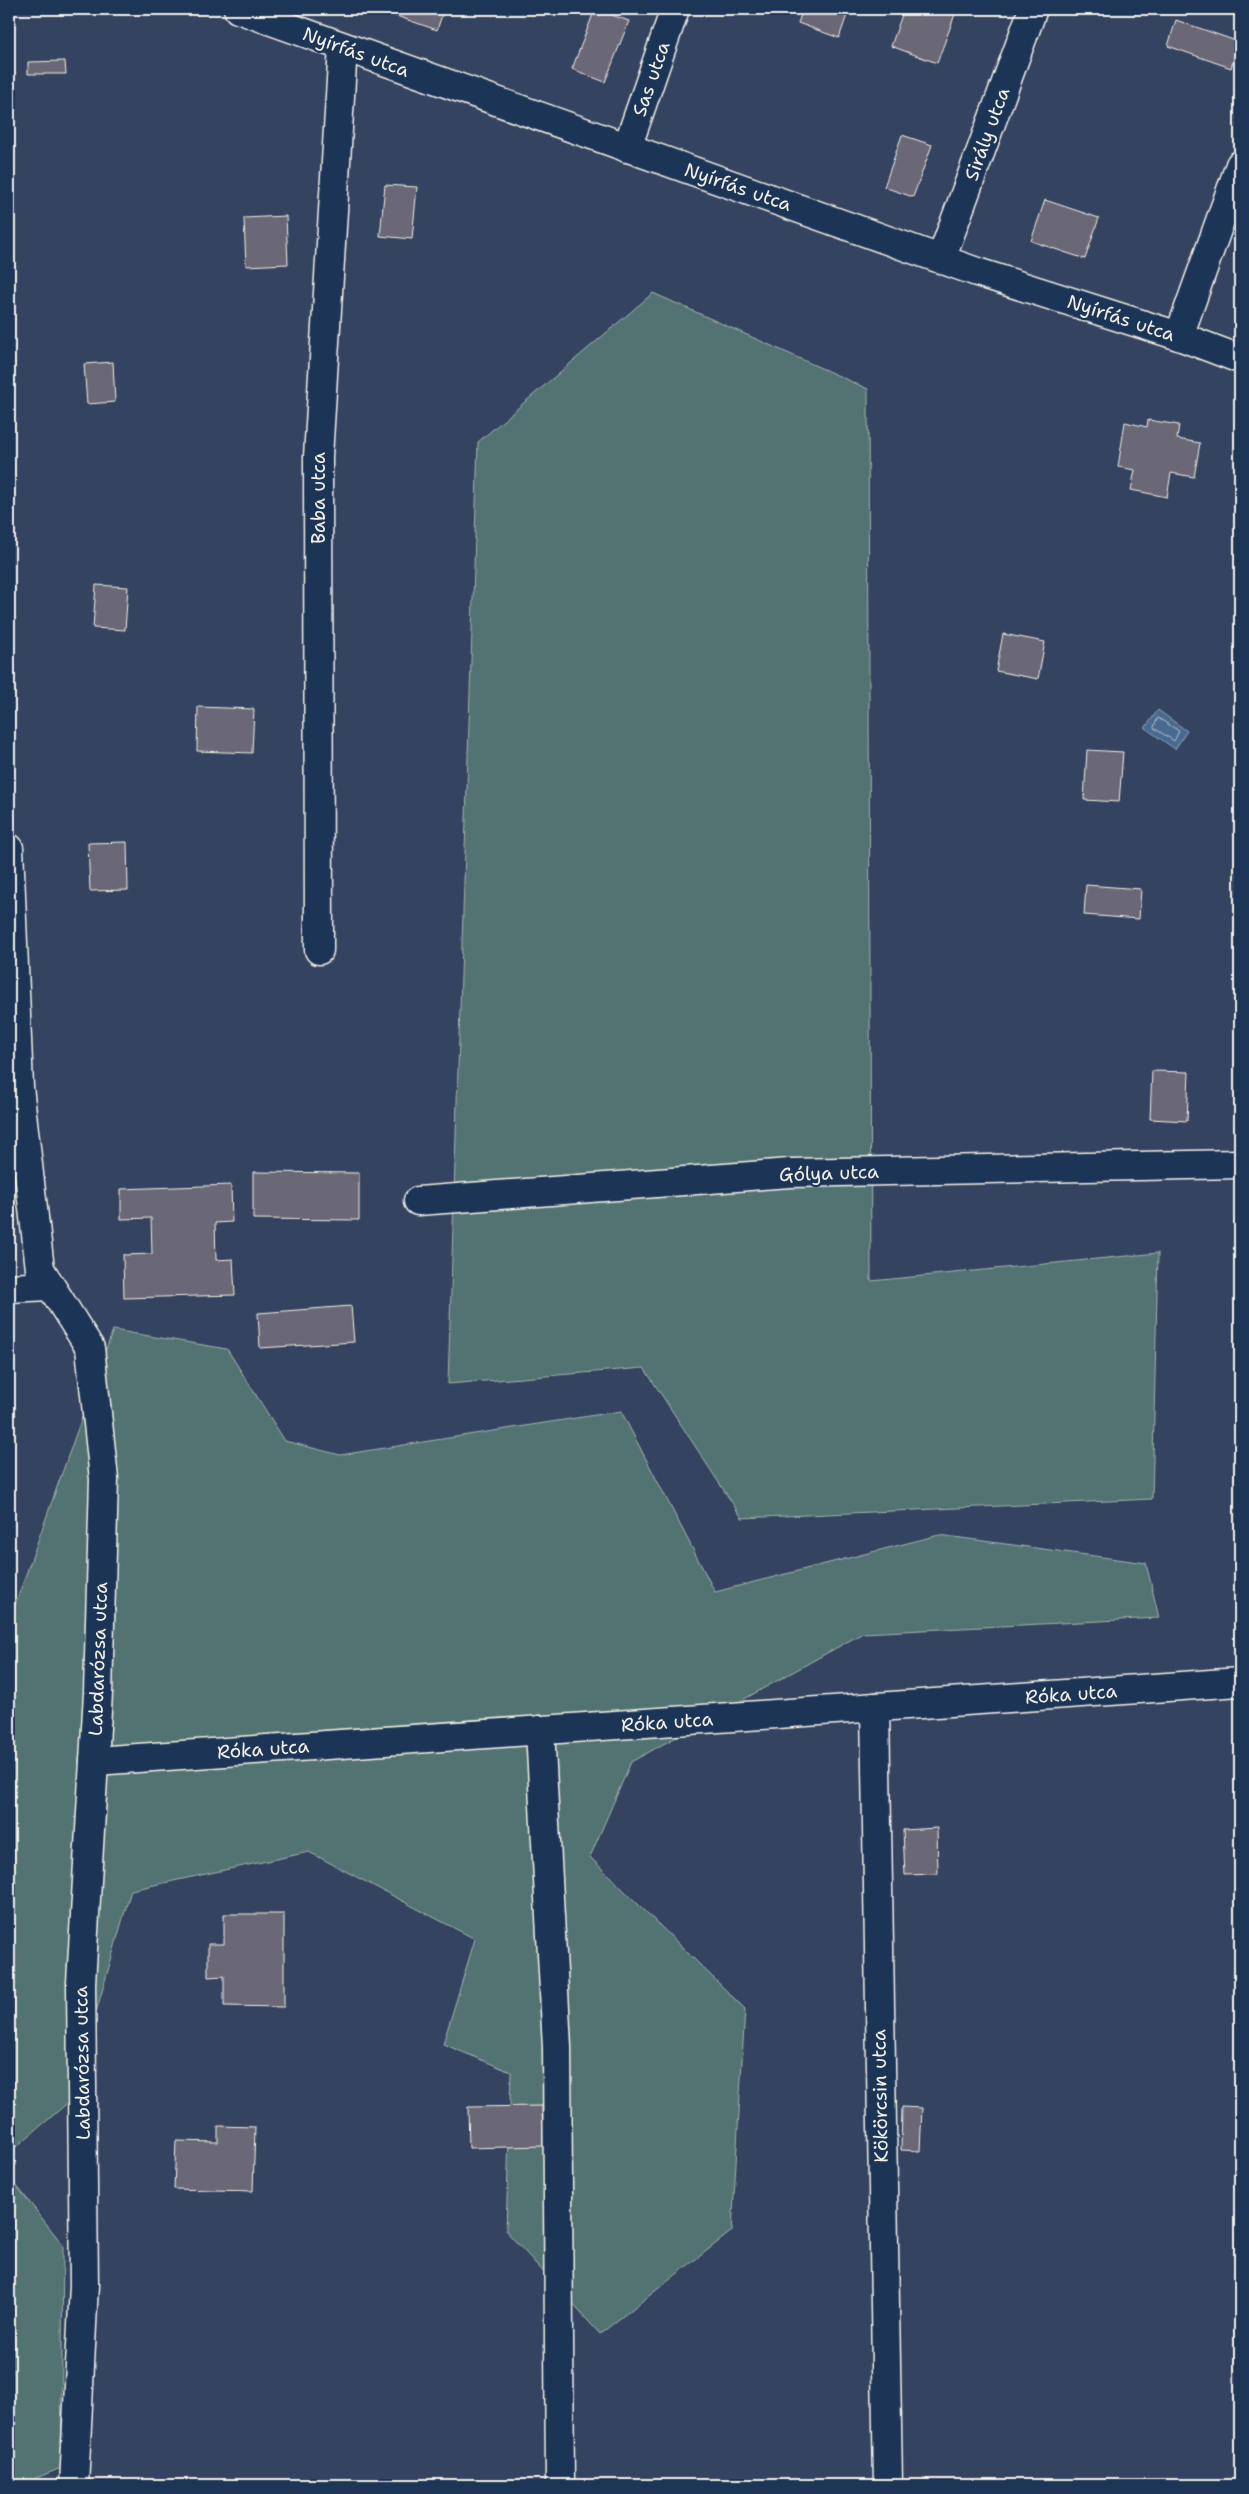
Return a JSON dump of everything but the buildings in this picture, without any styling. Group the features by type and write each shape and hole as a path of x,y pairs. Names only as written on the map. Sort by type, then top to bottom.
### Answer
{"street":[{"name":"Nyírfás utca","path":"238,9 940,259 1179,336 1240,359"},
{"name":"Sas utca","path":"627,148 675,9"},
{"name":"Sirály utca","path":"940,259 1033,9"},
{"name":"Baba utca","path":"320,950 318,457 343,47"},
{"path":"1179,336 1240,165"},
{"name":"Labdarózsa utca","path":"9,848 19,1086 40,1269 90,1348 104,1479 94,1761 80,1983 84,2285 74,2485"},
{"name":"Gólya utca","path":"418,1201 790,1173 1240,1164"},
{"path":"9,1288 50,1286"},
{"name":"Róka utca","path":"94,1761 1240,1682"},
{"name":"Kökörcsin utca","path":"875,1707 888,2485"},
{"path":"540,1730 557,2047 560,2485"}],"green space":[{"path":"653,293 868,389 871,1281 1158,1253 1152,1499 742,1518 644,1368 448,1384 478,442"},
{"path":"113,1330 227,1349 285,1441 340,1455 621,1411 715,1592 939,1535 1146,1563 1159,1618 863,1633 631,1762 590,1857 745,2009 732,2231 600,2334 506,2231 511,2072 443,2044 475,1939 309,1852 131,1890 71,2100 9,2153 9,1622"},
{"path":"9,2176 63,2245 61,2468 19,2485 9,2485"}],"water":[{"path":"1158,710 1187,731 1175,749 1145,728"}]}
